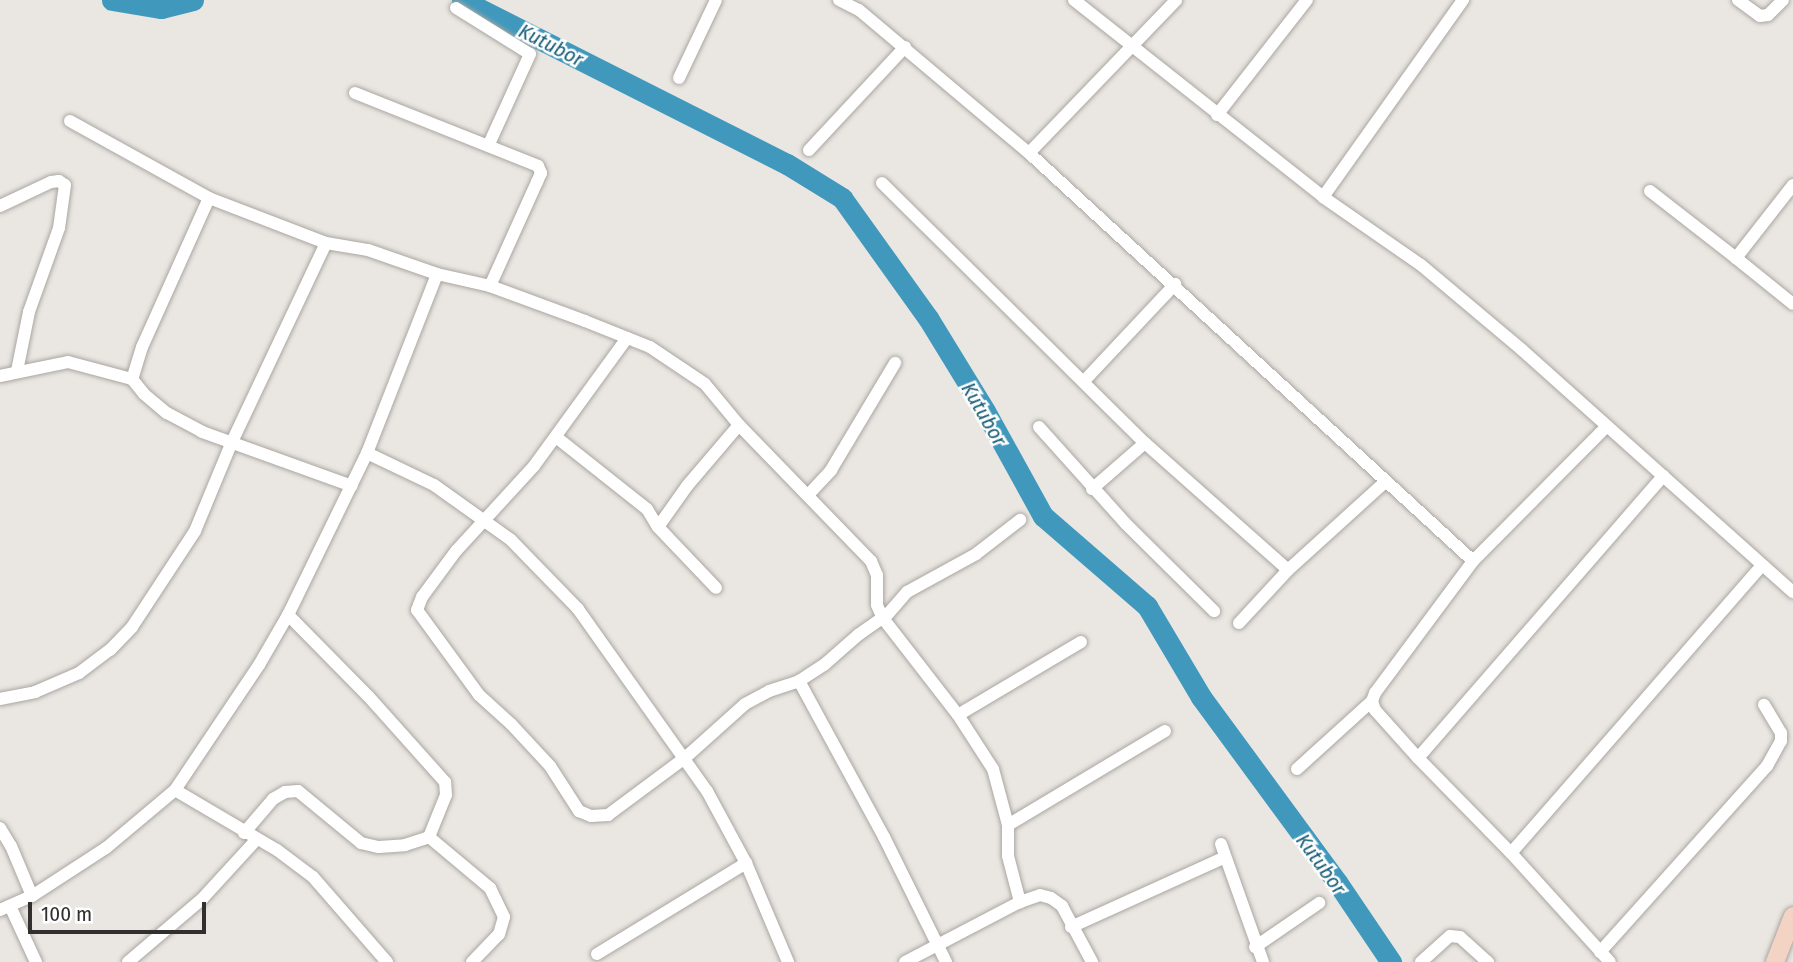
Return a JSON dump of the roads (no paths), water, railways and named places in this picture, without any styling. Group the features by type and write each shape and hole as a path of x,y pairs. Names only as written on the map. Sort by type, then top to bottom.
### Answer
{"main road":[{"path":"1775,962 1793,916"}],"street":[{"path":"679,78 716,0"},
{"path":"839,0 859,10 905,47 1029,153 1175,284 1473,561"},
{"path":"1074,0 1323,197 1421,265 1793,592"},
{"path":"1029,153 1176,0"},
{"path":"1217,115 1307,0"},
{"path":"1323,197 1463,0"},
{"path":"1738,0 1760,16 1768,15 1783,0"},
{"path":"456,8 530,54 488,146"},
{"path":"809,150 905,47"},
{"path":"355,93 538,166 541,173 490,286"},
{"path":"70,121 209,198 326,243 368,250 437,274 490,286 627,338 676,362 705,384 739,425 809,494 870,561 877,575 877,605 882,617 958,715 993,769 1008,825 1008,856 1020,902"},
{"path":"0,206 51,182 59,181 65,185 59,228 29,312 17,372"},
{"path":"882,183 1085,380 1145,443 1289,570"},
{"path":"1736,258 1793,185"},
{"path":"1650,191 1793,304"},
{"path":"132,379 142,347 209,198"},
{"path":"0,699 35,692 79,673 110,650 132,627 195,531 231,443 326,243"},
{"path":"36,962 5,908 32,896 106,848 175,790 259,665 288,614 367,453 437,274"},
{"path":"1085,380 1175,284"},
{"path":"627,338 556,437 484,523 456,551 422,597 417,610 479,695 511,724 550,766 579,811 591,816 608,815 686,757 745,704 769,691 799,681 825,664 916,586 976,554 1020,520"},
{"path":"0,376 68,362 132,379 144,394 167,412 231,443 352,486"},
{"path":"809,494 819,487 831,470 894,363"},
{"path":"658,527 687,486 739,425"},
{"path":"1039,427 1092,489 1214,611"},
{"path":"1297,769 1372,701 1375,692 1473,561 1606,427"},
{"path":"556,437 647,509 658,527 716,588"},
{"path":"1092,489 1145,443"},
{"path":"367,453 433,485 531,558 578,610 686,757 746,863 788,962"},
{"path":"1418,758 1663,476"},
{"path":"1239,623 1289,570 1385,482"},
{"path":"1511,853 1762,565"},
{"path":"244,833 273,799 285,792 298,791 361,843 379,848 405,845 429,837 446,795 445,782 368,695 288,614"},
{"path":"958,715 1081,642"},
{"path":"799,681 884,837 946,962"},
{"path":"1372,701 1375,710 1418,758 1511,853 1605,957 1768,766 1781,741 1781,733 1764,705"},
{"path":"1008,825 1165,732"},
{"path":"175,790 277,850 313,877 387,962"},
{"path":"0,828 11,846 32,896"},
{"path":"429,837 472,870 490,888 504,916 499,934 472,962"},
{"path":"128,962 202,899 256,840"},
{"path":"1071,927 1223,851 1255,947 1263,962"},
{"path":"597,954 746,863"},
{"path":"905,962 1020,902 1040,895 1051,898 1062,906 1092,962"},
{"path":"1255,947 1319,903"},
{"path":"1421,962 1450,936 1460,937 1488,962"}],"waterway":[{"name":"Kutubor","path":"112,0 161,8 193,0"},
{"name":"Kutubor","path":"462,0 787,164 842,198 928,318 985,411 1043,516 1147,606 1201,697 1337,882 1391,962"}]}
